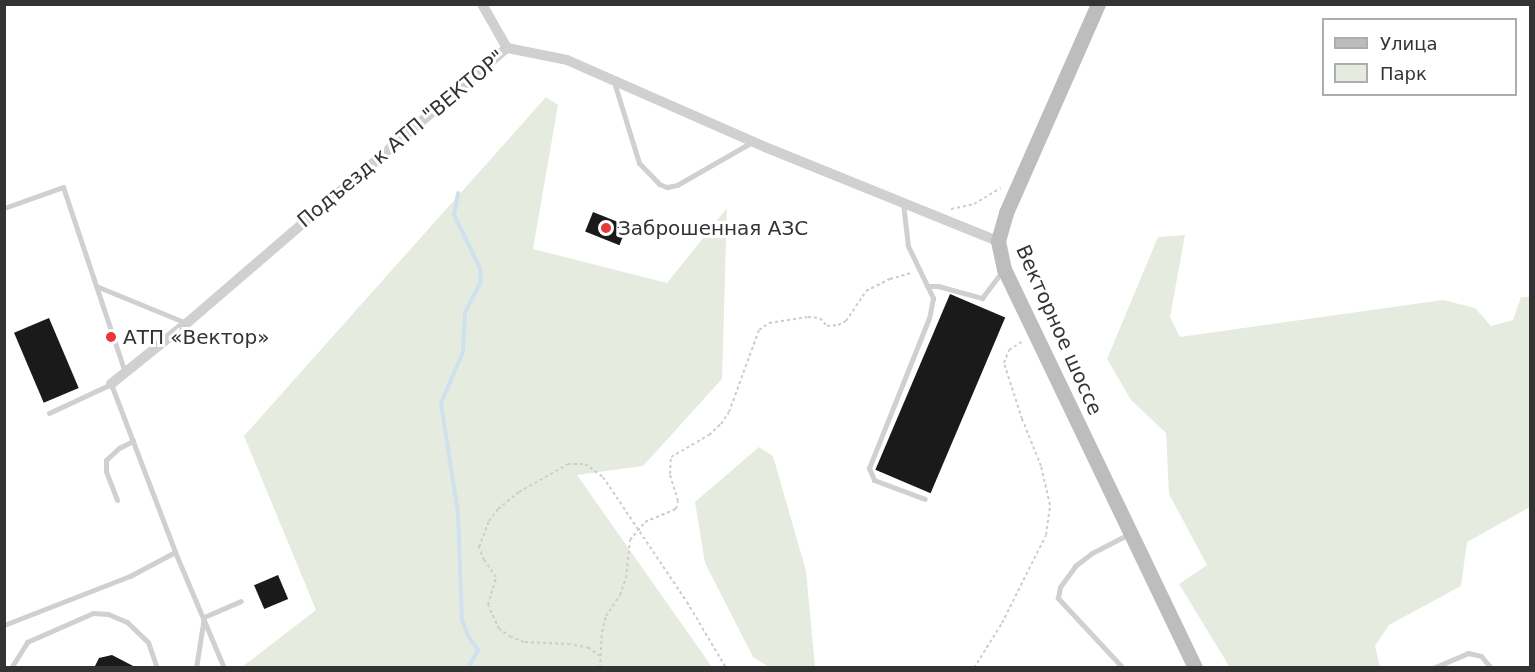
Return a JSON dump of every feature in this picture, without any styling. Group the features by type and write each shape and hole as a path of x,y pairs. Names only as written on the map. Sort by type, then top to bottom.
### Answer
{"main road":[{"name":"Векторное шоссе","path":"1098,4 1006,213 998,242 1004,268 1129,534 1195,668"}],"street":[{"path":"482,4 507,48"},
{"name":"Подъезд к АТП \"ВЕКТОР\"","path":"111,384 187,323 507,48 567,60 753,141 998,242"}],"lane":[{"path":"613,81 639,163 659,184 677,185 753,141"},
{"path":"4,208 63,187 124,372"},
{"path":"903,203 908,246 933,298 929,318 869,468 874,480 925,499"},
{"path":"927,286 938,286 982,298 1004,268"},
{"path":"96,286 187,323"},
{"path":"49,413 111,384 175,552 224,668"},
{"path":"117,500 106,471 106,460 119,448 133,441"},
{"path":"1123,668 1058,598 1060,587 1075,566 1092,553 1129,534"},
{"path":"4,625 130,576 175,552"},
{"path":"204,617 242,601"},
{"path":"11,668 27,642 93,613 108,614 127,622 148,642 157,668"},
{"path":"196,668 204,617"},
{"path":"1433,668 1468,652 1481,656 1491,668"}],"path":[{"path":"946,210 974,204 1006,183"},
{"path":"600,668 602,632 606,616 620,595 626,578 630,540 637,529 656,515 676,509 678,501 670,474 671,457 709,435 721,424 729,412 759,330 769,323 808,317 820,318 827,326 838,325 846,321 866,291 890,279 919,270"},
{"path":"975,668 1002,623 1046,536 1050,505 1041,466 1022,419 1004,363 1009,350 1018,342 1037,337"},
{"path":"601,657 589,648 570,644 524,642 499,629 488,606 496,577 484,560 479,547 489,521 498,509 519,492 561,466 585,464 603,477 687,602 726,668"}],"green space":[{"path":"546,97 558,105 533,249 667,283 727,208 722,379 643,466 577,475 712,667 242,667 316,610 244,436"},
{"path":"1185,235 1170,317 1180,337 1443,300 1475,308 1491,326 1513,320 1521,297 1530,297 1530,507 1467,542 1461,586 1389,625 1375,646 1380,667 1229,666 1179,584 1207,565 1169,494 1166,433 1131,400 1107,359 1158,237"},
{"path":"759,447 773,456 806,571 815,667 769,667 753,657 705,563 695,502"}],"building":[{"name":"Заброшенная АЗС","path":"593,212 627,226 619,245 585,231"},
{"path":"950,294 1005,317 931,493 875,470"},
{"path":"49,318 79,388 44,403 14,333"},
{"path":"278,575 288,599 264,609 254,585"},
{"path":"112,655 137,668 94,668 99,658"}],"waterway":[{"path":"458,193 454,215 480,268 481,281 465,312 463,352 441,403 458,513 462,620 468,636 478,650 469,666"}],"place":[{"name":"Заброшенная АЗС","path":"606,228"},
{"name":"АТП «Вектор»","path":"111,337"}]}
